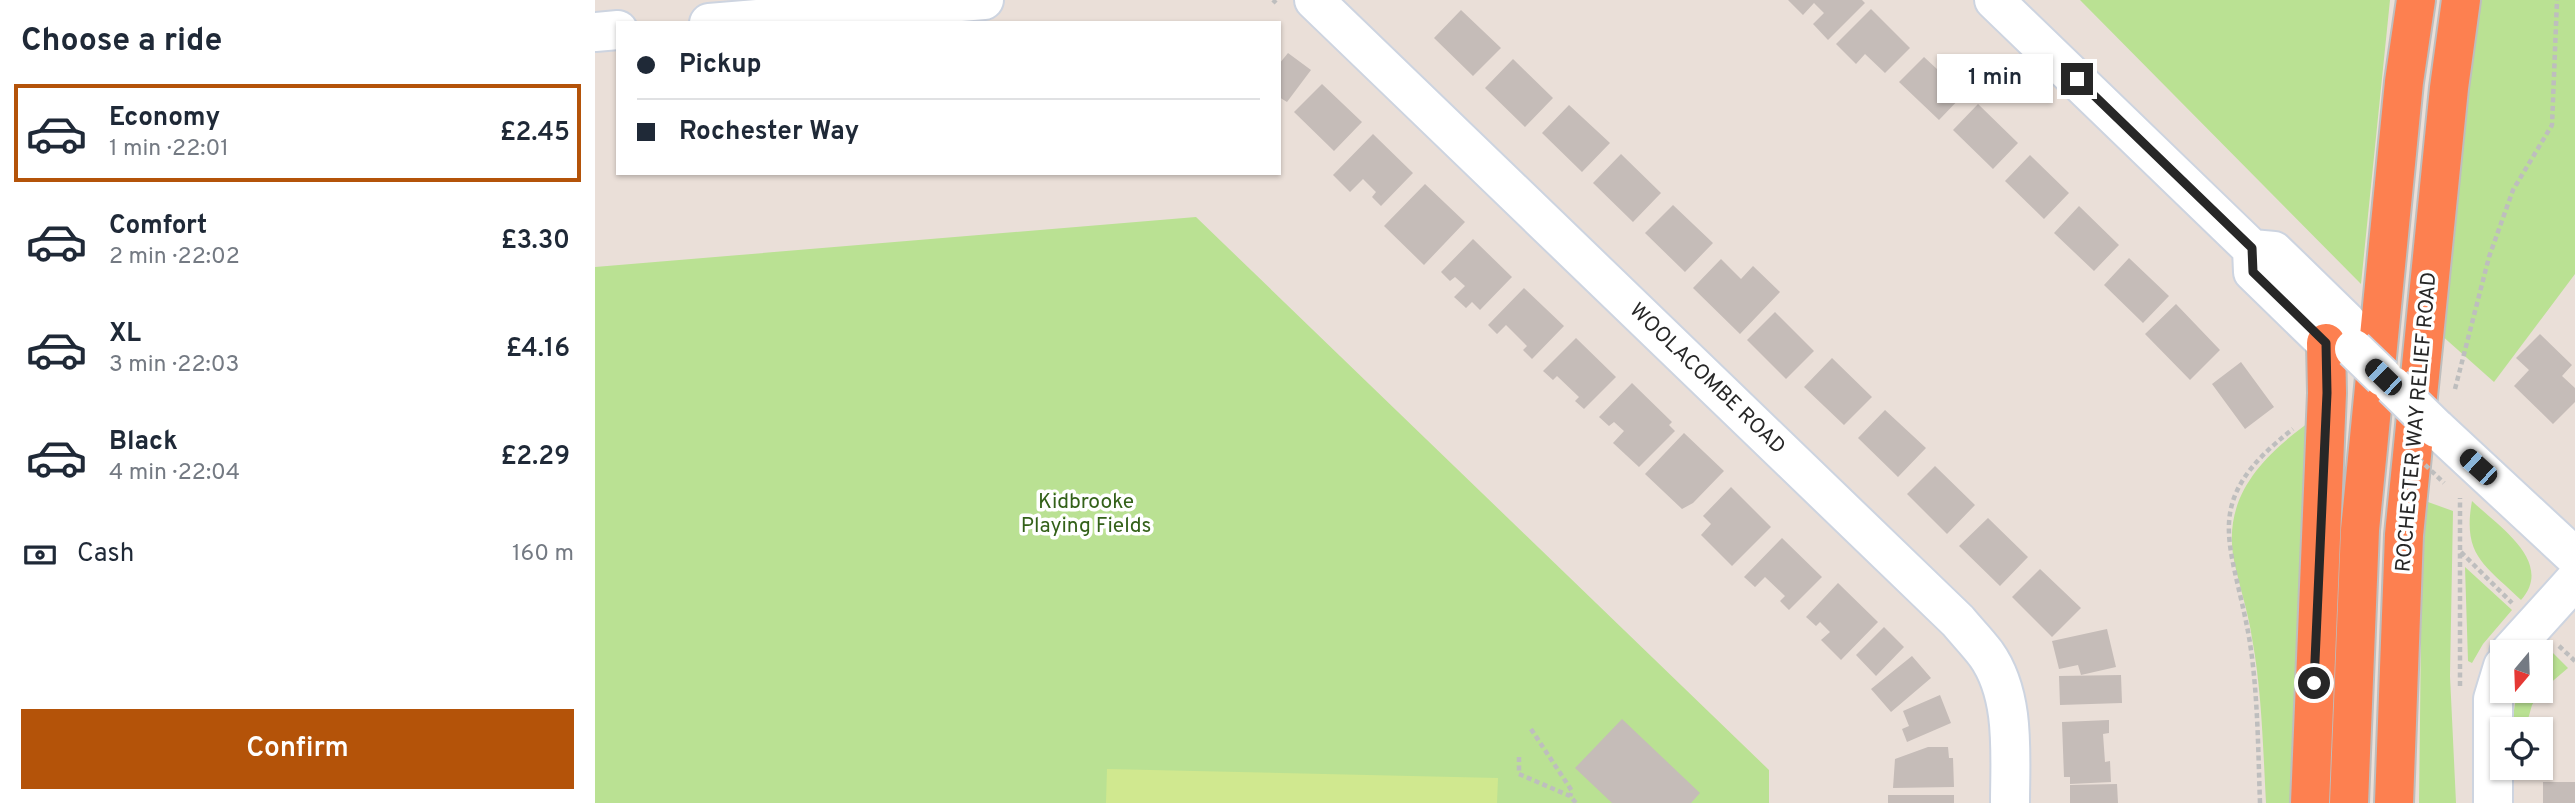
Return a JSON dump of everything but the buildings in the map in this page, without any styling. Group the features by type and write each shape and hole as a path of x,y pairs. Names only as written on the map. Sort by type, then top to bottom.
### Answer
{"highway":[{"path":"2349,803 2360,530 2404,82 2416,0"},
{"name":"ROCHESTER WAY RELIEF ROAD","path":"2394,803 2404,535 2449,88 2461,0"},
{"path":"2310,803 2327,393 2340,346"}],"street":[{"path":"733,21 984,0"},
{"name":"WOOLACOMBE ROAD","path":"1314,0 1958,621 1988,656 2006,699 2010,738 2010,803"},
{"path":"1994,0 2252,248 2274,251 2347,322 2340,346 2445,412 2575,557"},
{"path":"595,32 616,30"},
{"path":"2521,640 2575,580"},
{"path":"2493,704 2493,803"}],"path":[{"path":"2445,412 2489,257 2513,190 2552,125 2557,0"},
{"path":"2260,803 2249,639 2233,576 2228,520 2237,489 2252,464 2294,428 2301,418"},
{"path":"2444,483 2461,499 2460,689"},
{"path":"2461,552 2516,607"},
{"path":"2556,643 2575,661"},
{"path":"1531,729 1572,791 1570,796"},
{"path":"1519,757 1519,774 1570,796 1576,803"}],"green space":[{"path":"2080,0 2390,0 2361,284"},
{"path":"2480,0 2575,0 2575,274 2494,382 2440,334"},
{"name":"Kidbrooke Playing Fields","path":"1196,217 1769,770 1769,803 595,803 595,267"},
{"path":"2312,420 2299,803 2266,803 2258,679 2250,628 2233,555 2232,532 2235,512 2252,476 2279,446"},
{"path":"2472,501 2508,533 2527,559 2531,572 2530,586 2521,600 2479,558 2470,535"},
{"path":"2428,502 2453,511 2450,676 2456,803 2419,803 2422,552"},
{"path":"2465,567 2512,610 2483,644 2472,663 2468,661"},
{"path":"2553,653 2568,668 2553,681"},
{"path":"2515,704 2533,704 2529,717 2513,717"},
{"path":"1107,769 1498,778 1497,803 1106,803"}],"route":[{"path":"2077,79 2252,248 2253,272 2326,343 2327,393 2314,683"}]}
